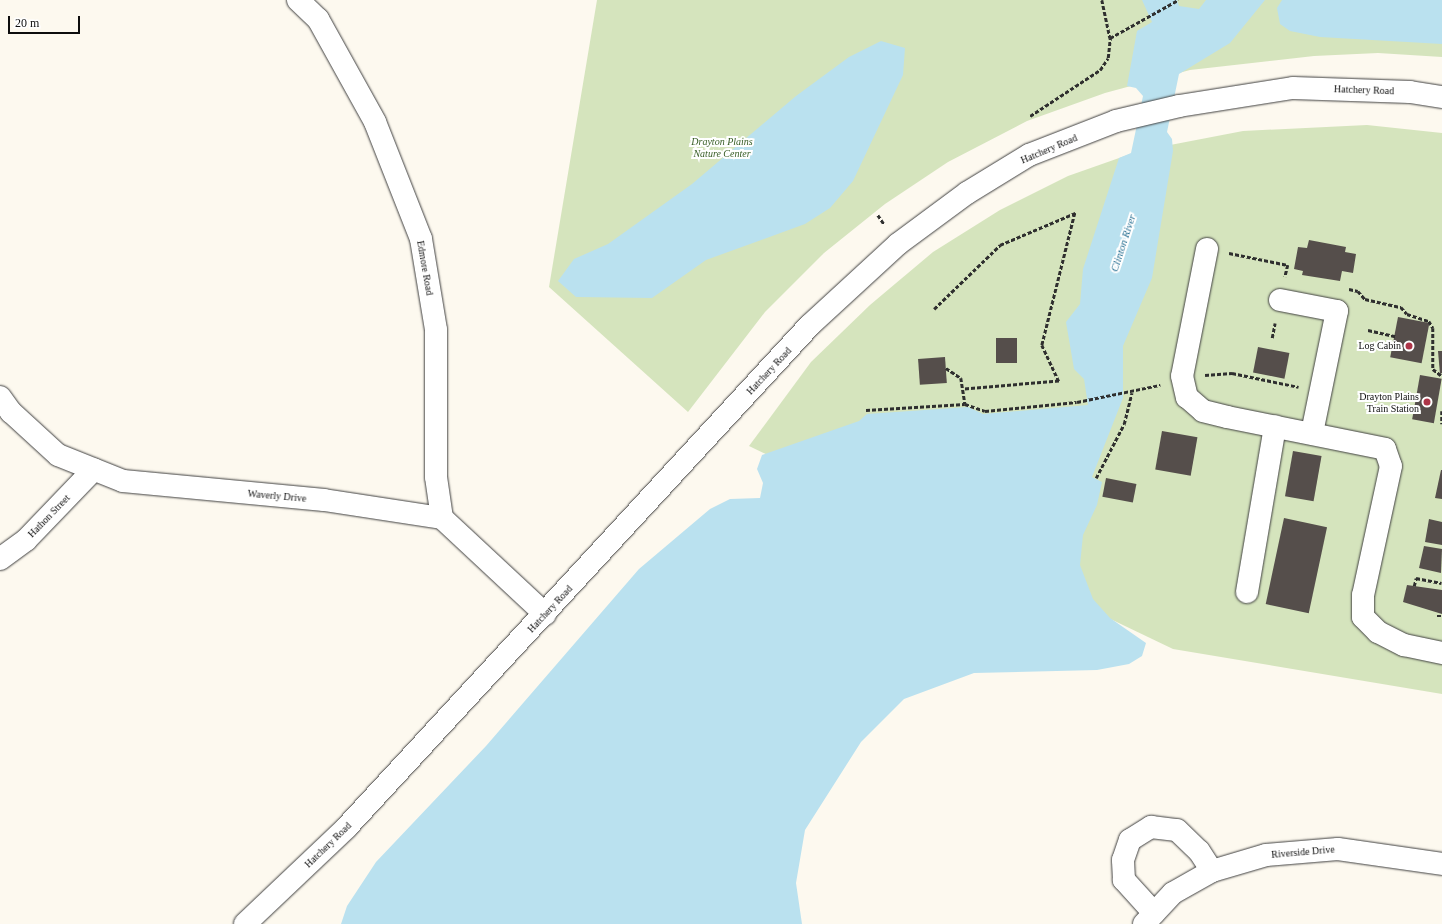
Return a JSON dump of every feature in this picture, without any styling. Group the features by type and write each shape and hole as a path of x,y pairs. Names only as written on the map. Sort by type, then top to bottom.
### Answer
{"street":[{"name":"Edmore Road","path":"298,0 318,19 375,122 421,239 436,330 436,477 442,518"},
{"name":"Hatchery Road","path":"245,924 346,828 810,325 898,244 967,193 1029,155 1116,121 1179,106 1293,88 1410,92 1442,97"},
{"path":"1207,249 1182,376 1187,398 1203,411 1275,426 1365,442 1385,448 1390,457 1363,595 1363,617 1378,632 1404,645 1442,654"},
{"path":"1280,300 1337,311 1312,433"},
{"name":"Waverly Drive","path":"0,397 11,412 58,455 124,481 324,500 442,518"},
{"path":"1246,592 1275,426"},
{"name":"Hathon Street","path":"0,559 26,540 94,469"},
{"path":"442,518 545,614"},
{"name":"Riverside Drive","path":"1212,871 1200,851 1176,830 1151,827 1130,840 1123,860 1124,880 1149,919 1173,893 1212,871 1266,855 1338,849 1442,864"}],"path":[{"path":"1030,116 1100,70 1108,58 1110,38 1102,0"},
{"path":"1110,38 1178,0"},
{"path":"934,309 1000,245 1075,214 1042,345 1059,381 964,389"},
{"path":"1207,249 1288,265 1272,338"},
{"path":"1285,277 1293,278"},
{"path":"1344,288 1358,291 1365,299 1401,307 1407,314 1429,321 1433,328 1433,369 1442,376"},
{"path":"1368,330 1395,336"},
{"path":"946,368 961,378 964,389 965,404"},
{"path":"866,410 965,404 985,411 1077,402 1149,389 1182,376 1232,373 1321,392"},
{"path":"1096,478 1124,424 1132,393"},
{"path":"1442,411 1442,424"},
{"path":"1414,586 1416,578 1442,583"},
{"path":"1437,616 1442,616"}],"green space":[{"name":"Drayton Plains Nature Center","path":"597,0 1442,0 1442,57 1378,53 1314,56 1190,70 1105,93 1027,121 948,162 885,204 824,253 765,312 688,412 549,287"},
{"path":"1367,125 1442,133 1442,694 1173,649 749,446 811,362 870,305 933,252 1000,210 1068,176 1139,151 1243,131"}],"water":[{"name":"Clinton River","path":"1142,0 1177,0 1179,6 1199,9 1206,0 1265,0 1230,43 1179,74 1167,132 1172,139 1173,151 1152,278 1123,346 1123,398 1092,477 1102,482 1097,505 1083,535 1080,565 1093,599 1110,618 1146,643 1142,656 1129,664 1097,670 974,673 904,699 861,742 805,830 796,883 802,924 341,924 347,906 376,862 486,746 639,569 710,509 730,499 760,498 763,483 757,469 762,455 859,421 867,414 968,407 983,414 1088,405 1084,379 1074,369 1066,322 1080,304 1083,269 1119,158 1131,153 1143,96 1136,88 1127,86 1137,31 1152,22"},
{"path":"1282,0 1442,0 1442,44 1320,37 1290,31 1280,24 1277,8"},
{"path":"881,41 905,48 903,75 853,181 830,208 805,224 706,260 652,298 576,297 558,281 574,259 608,244 692,184 796,96 849,57"}],"building":[{"path":"1309,240 1346,247 1345,252 1356,254 1353,273 1342,271 1340,281 1302,275 1303,271 1294,269 1298,247 1307,248"},
{"name":"Log Cabin","path":"1398,317 1429,323 1422,363 1390,357"},
{"path":"996,338 1017,338 1017,363 996,363"},
{"path":"1258,347 1289,353 1284,379 1253,373"},
{"path":"1438,351 1442,351 1442,373 1440,374"},
{"path":"945,357 947,383 920,385 918,359"},
{"name":"Drayton Plains Train Station","path":"1420,375 1442,379 1434,423 1412,419"},
{"path":"1162,431 1197,437 1191,476 1155,469"},
{"path":"1293,451 1322,456 1314,501 1285,496"},
{"path":"1442,470 1442,499 1435,498"},
{"path":"1106,478 1136,484 1133,503 1102,497"},
{"path":"1284,518 1327,527 1309,613 1266,604"},
{"path":"1429,519 1442,522 1442,545 1425,542"},
{"path":"1424,546 1442,549 1441,573 1419,568"},
{"path":"1407,585 1442,590 1442,614 1403,602"}],"place":[{"name":"Log Cabin","path":"1409,346"},
{"name":"Drayton Plains Train Station","path":"1427,402"}]}
